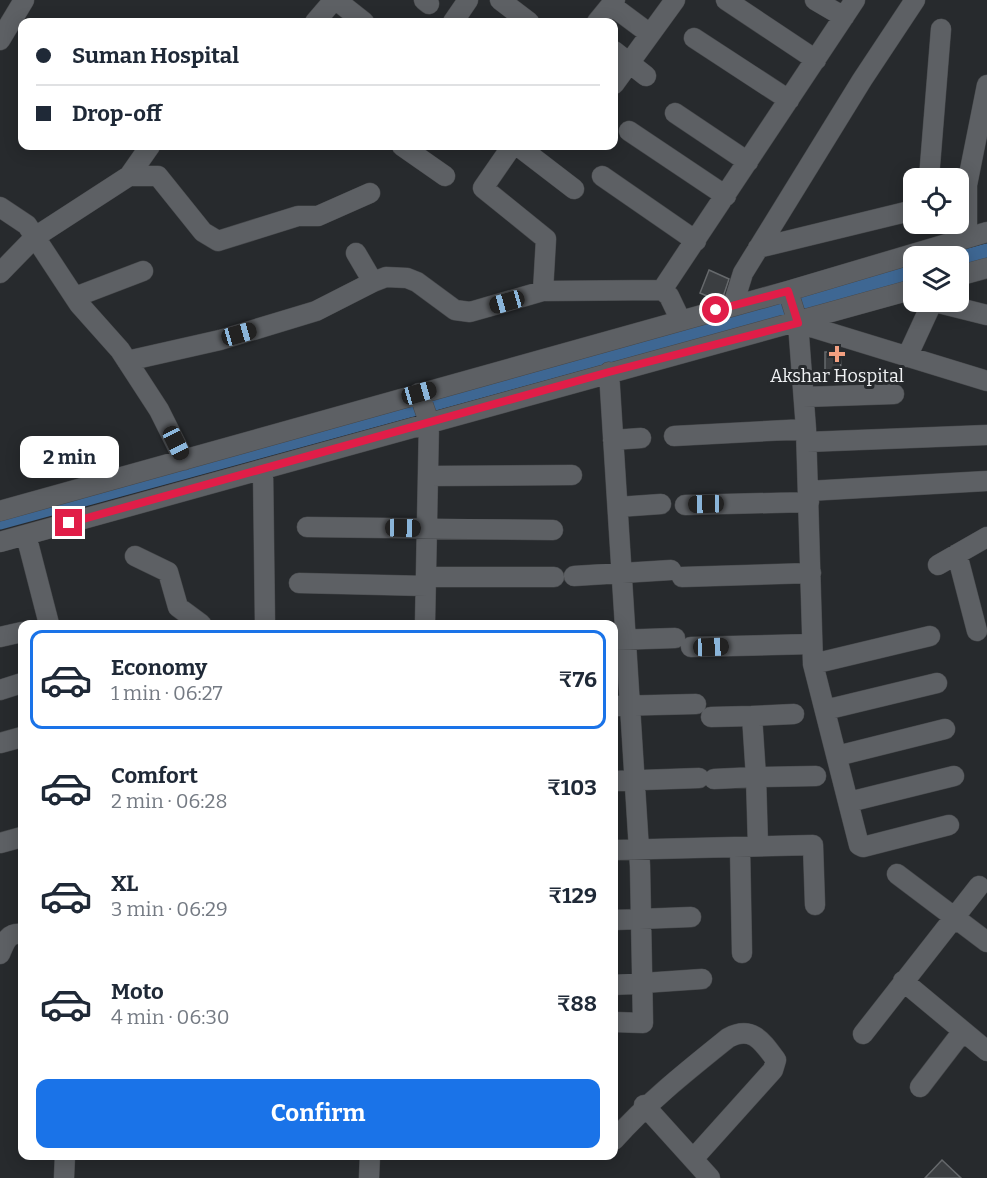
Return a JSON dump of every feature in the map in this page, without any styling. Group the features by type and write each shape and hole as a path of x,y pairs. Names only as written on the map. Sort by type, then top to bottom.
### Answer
{"street":[{"path":"0,40 24,0"},
{"path":"319,18 335,0 359,18"},
{"path":"456,18 468,0"},
{"path":"500,0 524,18"},
{"path":"646,76 621,57 650,33 675,0"},
{"path":"726,0 816,60"},
{"path":"815,0 844,17"},
{"path":"662,290 855,0"},
{"path":"733,305 742,273 915,0"},
{"path":"600,18 613,2 650,33"},
{"path":"930,168 941,29"},
{"path":"694,38 789,100"},
{"path":"967,238 968,184 987,85"},
{"path":"675,113 748,162"},
{"path":"629,130 726,196"},
{"path":"0,273 35,237 129,176 147,150"},
{"path":"408,150 445,176"},
{"path":"509,150 483,188 546,239 543,291"},
{"path":"523,150 574,189"},
{"path":"129,176 158,176 203,232 218,241 298,216 318,216 370,193"},
{"path":"602,177 696,241"},
{"path":"0,207 27,225 75,297 127,361 159,410 184,460"},
{"path":"758,248 903,213"},
{"path":"0,511 680,319 788,291 987,232"},
{"path":"356,253 373,282"},
{"path":"969,273 987,268"},
{"path":"75,297 143,271"},
{"path":"127,361 220,340 316,311 386,277 407,278 417,282 455,310 470,312 543,291 662,290 669,296 680,319"},
{"path":"788,291 798,323 807,436 813,664 859,845 863,847 949,825"},
{"path":"0,542 903,292"},
{"path":"907,357 931,305 936,302 987,315"},
{"path":"798,323 987,381"},
{"path":"609,372 622,574 621,706 634,780 639,849 643,1023 618,1022"},
{"path":"419,393 429,422 425,620"},
{"path":"804,397 894,394"},
{"path":"674,436 987,435"},
{"path":"613,440 641,438"},
{"path":"263,469 265,620"},
{"path":"428,476 572,475"},
{"path":"685,505 987,481"},
{"path":"618,507 661,504"},
{"path":"307,527 553,530"},
{"path":"26,535 48,620"},
{"path":"938,565 987,537"},
{"path":"957,554 976,632"},
{"path":"135,556 168,572 178,607 196,620"},
{"path":"574,576 810,573"},
{"path":"298,583 426,582 554,577"},
{"path":"0,637 18,633"},
{"path":"813,664 930,636"},
{"path":"620,641 812,644"},
{"path":"825,710 937,683"},
{"path":"0,690 18,684"},
{"path":"621,706 696,704"},
{"path":"711,717 794,714"},
{"path":"742,953 756,777 752,716"},
{"path":"837,756 945,729"},
{"path":"0,743 18,738"},
{"path":"618,781 816,776"},
{"path":"849,801 954,776"},
{"path":"0,843 18,838"},
{"path":"618,850 813,845 814,905"},
{"path":"897,874 987,942"},
{"path":"863,1034 979,886"},
{"path":"618,920 691,917"},
{"path":"0,954 8,937 18,934"},
{"path":"618,986 702,980"},
{"path":"903,981 987,1051"},
{"path":"921,1087 963,1031"},
{"path":"618,1135 645,1105 738,1032 747,1032 764,1044 776,1060 773,1070 693,1159"},
{"path":"645,1105 710,1178"},
{"path":"64,1178 65,1160"},
{"path":"369,1178 370,1160"}],"building":[{"path":"709,270 729,279 723,297 714,299 700,293"},
{"path":"825,352 840,352 841,370 825,371"},
{"path":"942,1160 961,1178 925,1178"}],"waterway":[{"path":"969,256 987,251"},
{"path":"0,522 903,275"}],"place":[{"name":"Akshar Hospital","path":"837,354"}],"route":[{"path":"69,523 609,372 798,323 788,291 716,310"}]}
